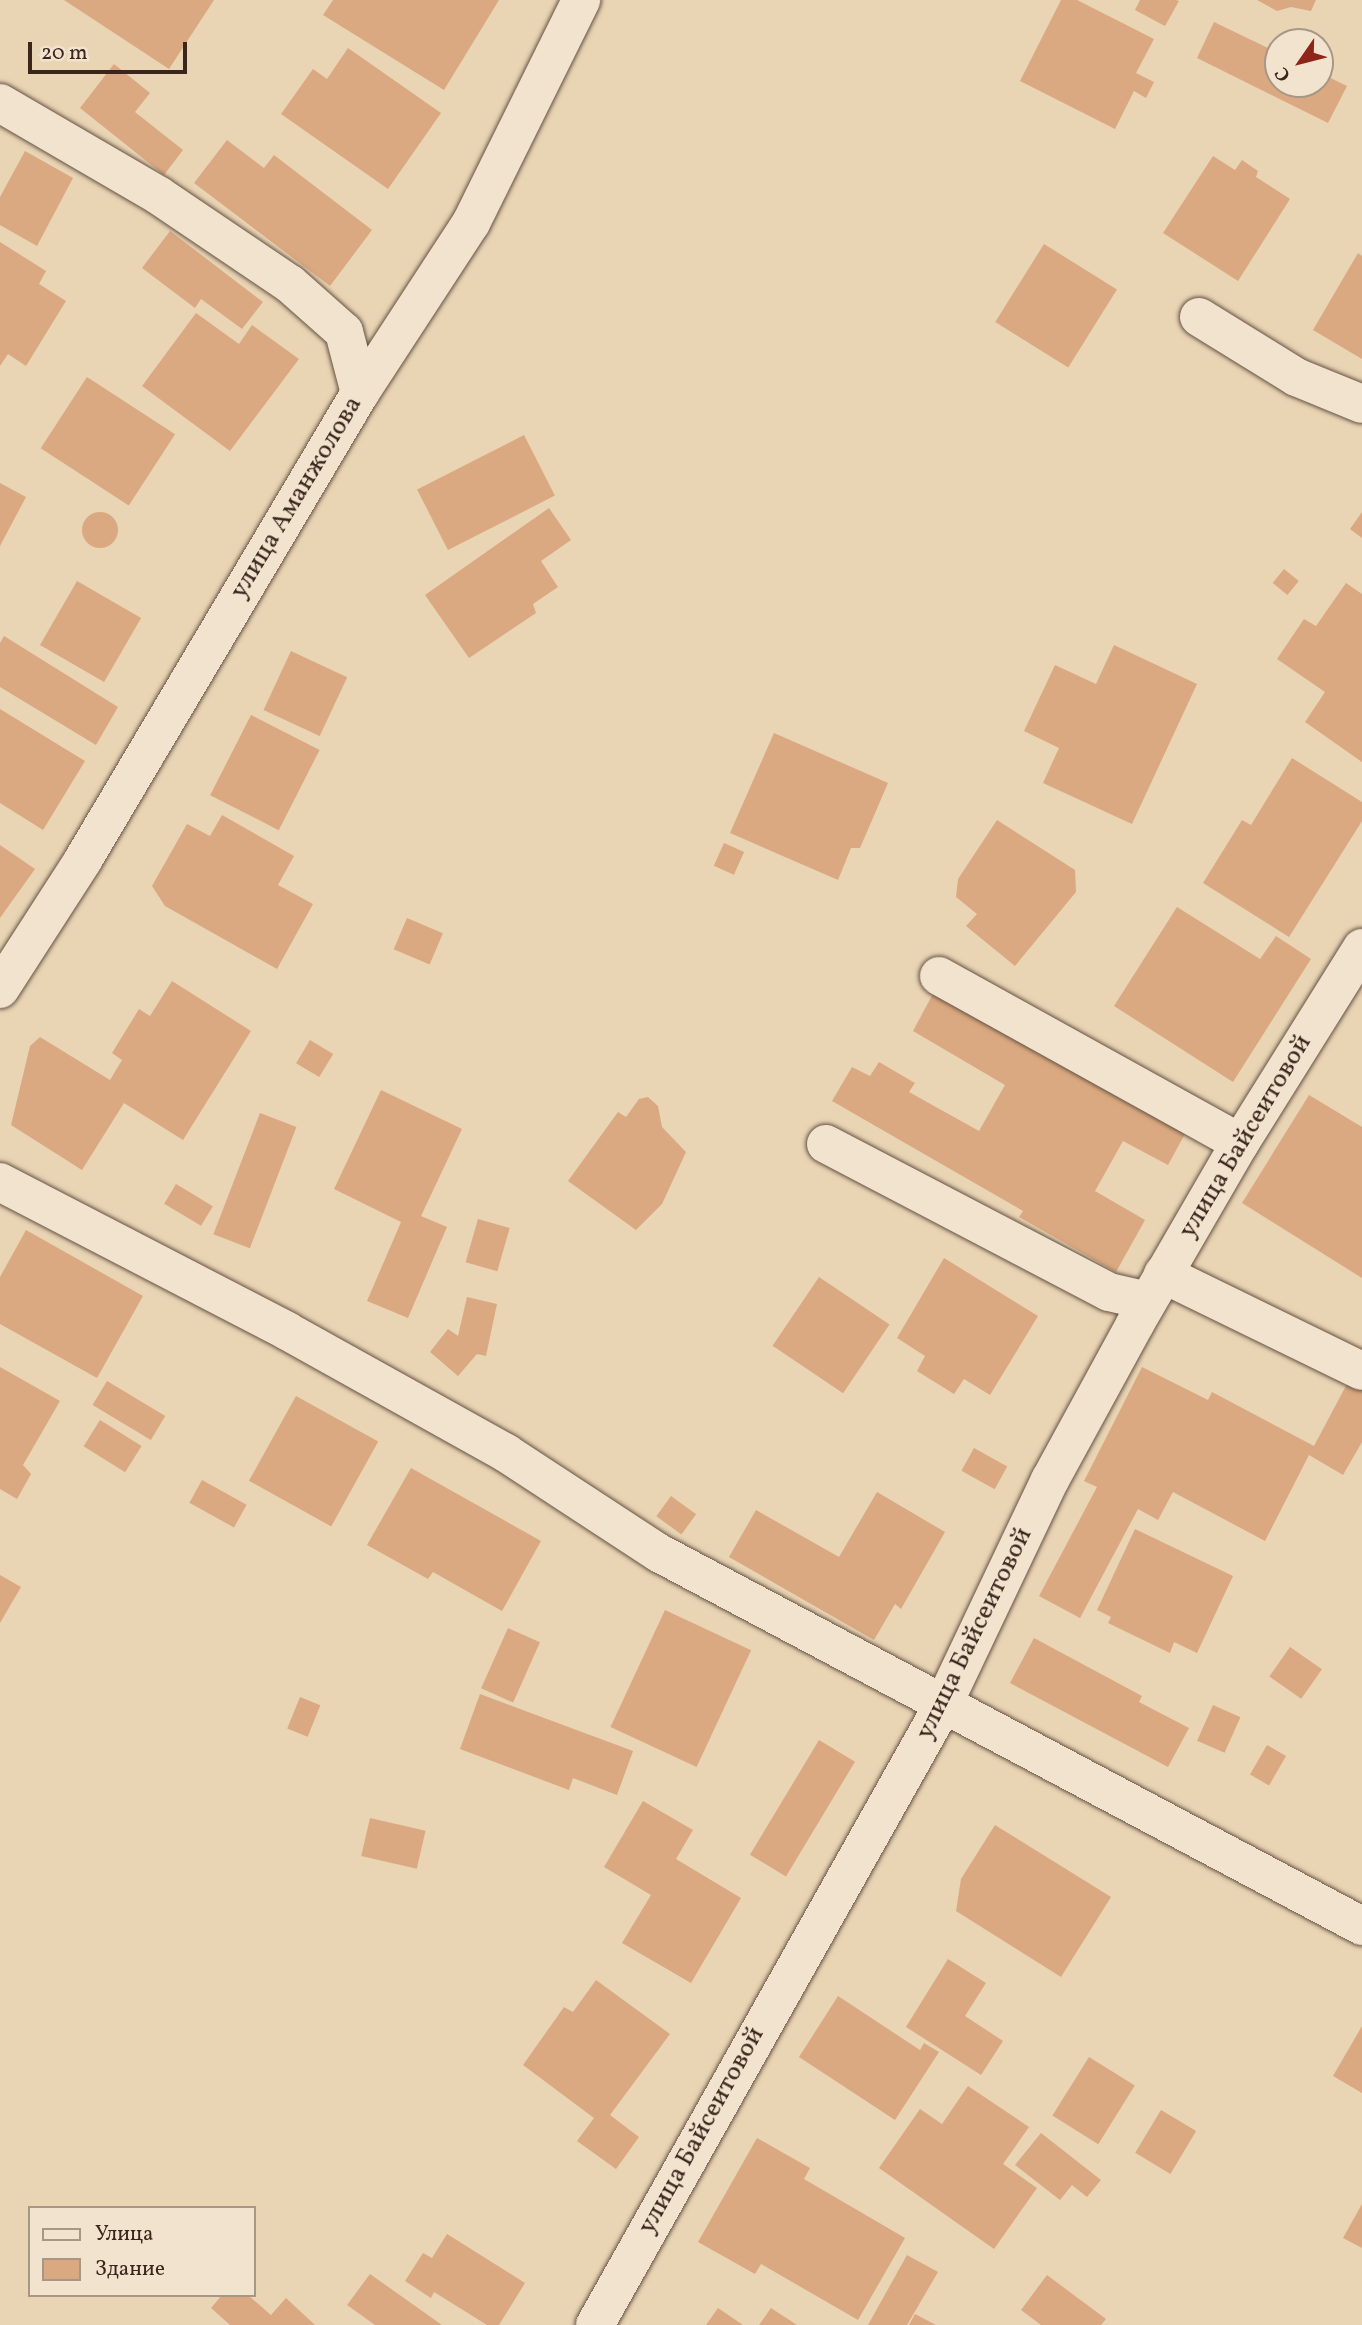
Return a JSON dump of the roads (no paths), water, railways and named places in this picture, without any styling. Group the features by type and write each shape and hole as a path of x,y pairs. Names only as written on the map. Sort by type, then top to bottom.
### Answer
{"street":[{"name":"улица Аманжолова","path":"0,989 83,860 360,393 471,223 581,0"},
{"path":"0,103 158,195 290,284 344,332 360,393"},
{"path":"1199,317 1296,377 1362,404"},
{"name":"улица Байсеитовой","path":"595,2325 943,1705 1050,1480 1155,1288 1240,1143 1362,948"},
{"path":"939,976 1240,1143"},
{"path":"826,1144 1109,1292 1155,1288 1362,1371"},
{"path":"0,1182 312,1344 506,1453 659,1553 1362,1926"}]}
